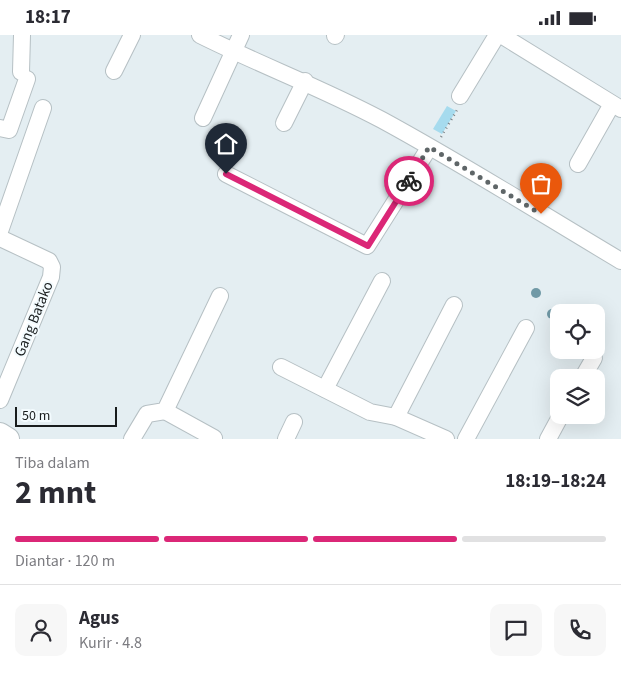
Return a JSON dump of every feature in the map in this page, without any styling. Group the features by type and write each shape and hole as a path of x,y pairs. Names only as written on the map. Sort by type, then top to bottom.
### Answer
{"street":[{"path":"0,127 9,130 24,76 22,35"},
{"path":"114,71 132,35"},
{"path":"200,35 234,52 305,81 382,121 621,261"},
{"path":"203,118 241,35"},
{"path":"460,96 499,35 616,107 578,164"},
{"path":"284,123 305,81"},
{"path":"0,231 44,108"},
{"path":"226,174 368,246 429,147"},
{"name":"Gang Batako","path":"0,238 49,261 52,267 51,277 0,400"},
{"path":"325,389 382,281"},
{"path":"165,411 220,297"},
{"path":"396,417 454,305"},
{"path":"466,439 526,328"},
{"path":"281,367 370,411 396,417 446,439"},
{"path":"132,439 147,414 165,411 214,438"},
{"path":"286,439 294,422"},
{"path":"548,439 556,424"},
{"path":"0,434 8,439"}],"path":[{"path":"429,147 438,141 463,101 460,96"}],"shaded area":[{"path":"447,106 456,111 442,134 433,129"}],"way so far":[{"path":"409,181 429,147 541,214"}],"route":[{"path":"226,174 368,246 409,181"}]}
